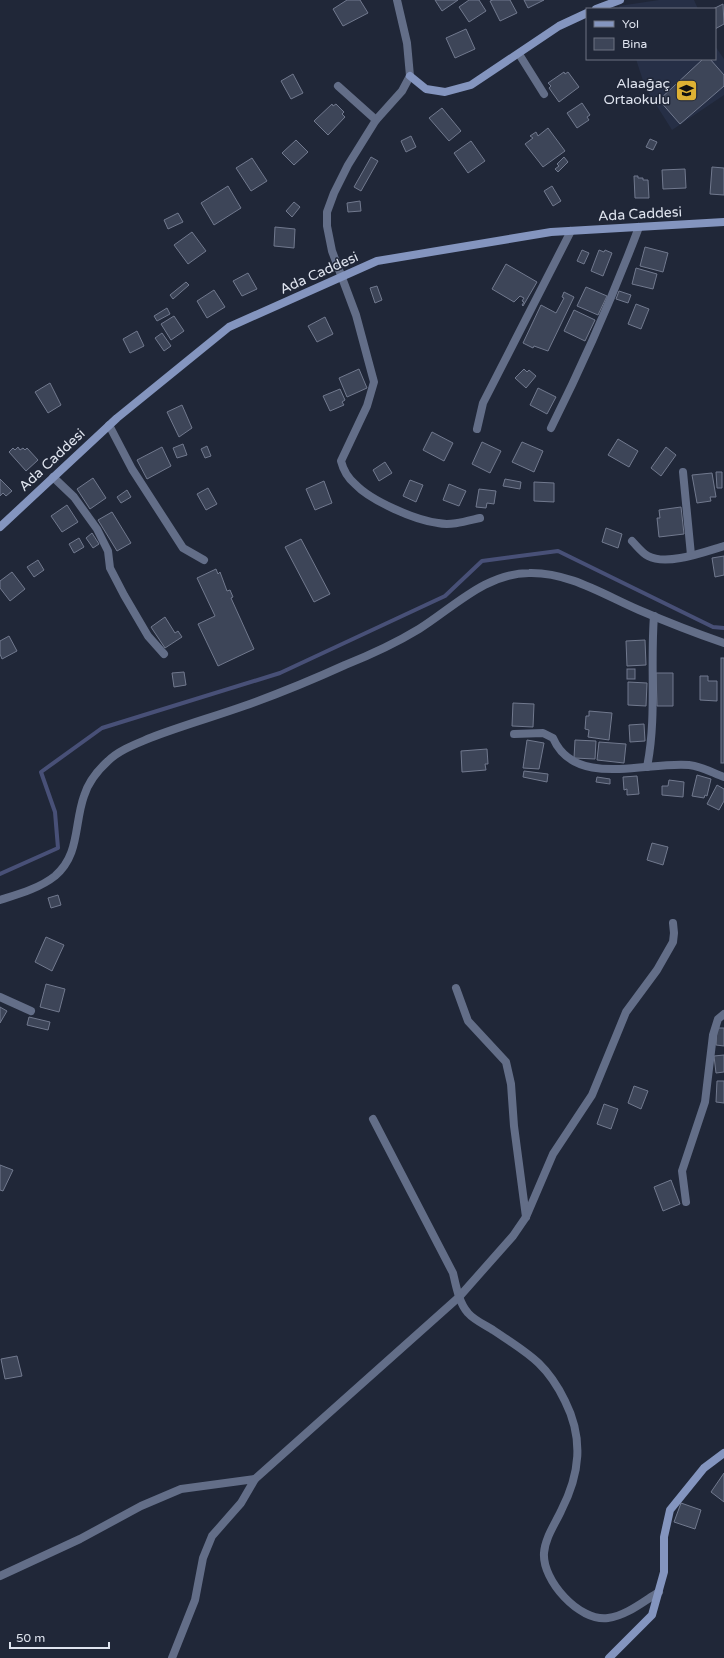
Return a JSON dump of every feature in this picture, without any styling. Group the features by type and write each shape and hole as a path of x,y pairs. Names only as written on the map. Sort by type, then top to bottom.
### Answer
{"main road":[{"path":"599,8 620,0"},
{"path":"410,76 426,88 445,92 471,86 560,26 586,13"},
{"name":"Ada Caddesi","path":"0,527 109,425 229,327 377,261 551,232 724,222"},
{"path":"609,1658 652,1615 664,1572 664,1537 670,1510 704,1468 724,1453"}],"street":[{"path":"397,0 407,43 410,76 402,91 376,120 348,165 334,193 328,212 327,226 332,251 356,315 374,382 367,406 341,461 343,468 355,485 376,499 417,518 439,524 480,518"},
{"path":"519,54 544,94"},
{"path":"338,86 376,120"},
{"path":"551,428 577,377 612,296 638,227"},
{"path":"477,429 483,403 571,231"},
{"path":"109,425 132,469 183,548 204,560"},
{"path":"682,472 691,555"},
{"path":"53,477 74,497 98,529 108,551 110,568 124,595 148,636 164,654"},
{"path":"632,541 648,556 665,560 724,546"},
{"path":"0,900 29,890 55,876 69,861 75,844 84,795 90,782 109,760 129,747 186,724 245,705 346,665 418,630 489,582 506,575 529,573 557,575 592,588 654,616 724,643"},
{"path":"647,767 652,733 652,651 654,616"},
{"path":"514,734 543,733 553,738 558,750 569,759 582,766 612,769 647,767 662,764 691,765 724,777"},
{"path":"172,1658 195,1600 203,1558 212,1536 241,1503 255,1479 459,1297 513,1236 526,1217 553,1154 592,1095 626,1012 657,970 673,942 673,923"},
{"path":"456,988 468,1021 506,1062 511,1084 514,1126 526,1217"},
{"path":"0,997 31,1011"},
{"path":"686,1202 682,1170 706,1102 713,1035 718,1019 724,1014"},
{"path":"374,1119 453,1274 459,1297 467,1313 537,1360 551,1376 566,1402 579,1452 575,1477 570,1494 547,1540 544,1553 546,1570 555,1588 574,1606 594,1617 608,1618 629,1610 659,1592"},
{"path":"0,1576 80,1539 141,1506 181,1489 255,1479"}],"shaded area":[{"path":"659,0 694,0 698,8 620,8 619,6"},
{"name":"Alaağaç Ortaokulu","path":"716,47 724,59 724,95 672,130 645,87 636,60 716,60"}],"building":[{"path":"347,0 360,0 368,13 343,26 333,9"},
{"path":"435,0 458,0 442,11"},
{"path":"469,0 479,0 486,11 469,22 459,7"},
{"path":"510,0 517,13 500,21 490,1"},
{"path":"524,0 544,0 528,8"},
{"path":"723,4 724,24 716,28 716,8"},
{"path":"466,29 475,49 455,58 446,38"},
{"path":"702,60 711,60 724,75 724,86 680,124 659,100"},
{"path":"564,72 565,74 568,72 579,87 559,102 549,88 551,86 548,83"},
{"path":"293,74 303,93 291,99 281,81"},
{"path":"582,103 590,115 587,117 589,120 577,128 567,113"},
{"path":"332,104 333,106 336,104 344,112 342,114 345,117 328,135 314,121"},
{"path":"442,108 461,131 449,141 429,118"},
{"path":"548,128 565,151 543,167 525,144 533,138 530,136 536,132 538,136"},
{"path":"411,136 416,147 406,152 401,141"},
{"path":"650,139 657,142 653,150 646,147"},
{"path":"296,140 308,152 294,165 282,153"},
{"path":"471,141 485,161 468,173 454,153"},
{"path":"371,157 378,161 361,191 354,187"},
{"path":"564,157 568,162 558,172 555,169 559,166 557,164"},
{"path":"252,158 267,181 251,191 236,168"},
{"path":"712,167 724,168 724,195 710,194"},
{"path":"685,169 686,188 663,189 662,170"},
{"path":"634,176 643,178 643,180 648,180 649,198 635,198"},
{"path":"228,186 241,208 214,225 201,203"},
{"path":"552,186 561,201 553,206 544,191"},
{"path":"360,201 361,211 348,212 347,203"},
{"path":"294,202 300,207 292,217 286,211"},
{"path":"178,213 183,222 168,229 164,220"},
{"path":"275,227 295,229 294,248 274,246"},
{"path":"192,232 206,251 188,264 174,245"},
{"path":"645,247 668,253 663,272 640,266"},
{"path":"582,250 589,253 584,264 577,261"},
{"path":"599,250 604,252 605,250 612,253 603,276 591,271"},
{"path":"506,264 537,282 523,306 522,305 524,302 522,301 524,298 520,296 514,302 492,289"},
{"path":"636,268 657,274 653,289 632,284"},
{"path":"248,273 257,289 242,296 233,281"},
{"path":"186,282 189,285 173,299 170,295"},
{"path":"377,286 382,300 375,303 370,288"},
{"path":"586,287 607,296 598,315 577,306"},
{"path":"214,290 225,307 207,318 197,301"},
{"path":"619,291 631,295 628,303 616,299"},
{"path":"564,292 574,297 548,351 534,346 533,348 523,343 541,305 556,313 564,298 562,297"},
{"path":"636,304 649,309 641,329 628,324"},
{"path":"167,308 170,314 157,321 154,316"},
{"path":"574,310 595,320 585,341 564,331"},
{"path":"174,316 184,331 171,340 161,324"},
{"path":"325,317 333,334 317,342 308,326"},
{"path":"137,331 144,346 130,353 123,339"},
{"path":"162,333 171,346 164,351 155,338"},
{"path":"359,369 367,388 347,397 339,378"},
{"path":"524,369 527,372 529,370 536,376 526,388 515,378"},
{"path":"50,383 61,405 48,413 35,392"},
{"path":"538,388 556,397 547,414 530,405"},
{"path":"340,389 345,400 342,402 344,405 330,411 323,396"},
{"path":"182,405 192,428 179,437 167,412"},
{"path":"432,432 453,443 444,461 423,450"},
{"path":"618,439 638,451 629,467 608,455"},
{"path":"482,442 501,451 490,473 472,464"},
{"path":"522,442 543,451 534,472 512,462"},
{"path":"183,444 187,455 177,458 173,448"},
{"path":"207,446 211,456 205,458 201,449"},
{"path":"18,447 20,450 23,448 25,450 27,448 38,460 26,471 9,452 13,448 15,450"},
{"path":"162,447 171,466 147,479 137,460"},
{"path":"666,447 676,455 661,476 651,468"},
{"path":"385,462 392,473 379,481 373,470"},
{"path":"716,472 722,472 722,488 717,488"},
{"path":"712,473 716,497 710,497 711,501 697,503 692,475"},
{"path":"93,478 106,498 90,509 77,489"},
{"path":"0,479 12,491 6,496 3,493 0,496"},
{"path":"505,479 521,482 520,489 503,486"},
{"path":"410,480 423,485 416,502 403,496"},
{"path":"324,481 332,503 315,510 306,489"},
{"path":"534,482 554,483 554,502 534,501"},
{"path":"449,484 466,491 459,506 443,500"},
{"path":"208,488 217,504 206,510 197,494"},
{"path":"479,489 496,491 494,504 487,503 486,508 476,507"},
{"path":"127,490 131,497 121,503 117,497"},
{"path":"67,505 78,522 62,532 51,516"},
{"path":"681,507 684,534 659,537 657,518 660,518 659,510"},
{"path":"112,512 131,543 117,551 98,520"},
{"path":"606,528 622,534 618,548 602,542"},
{"path":"92,533 99,544 93,548 86,538"},
{"path":"79,538 84,547 74,553 69,544"},
{"path":"301,539 330,594 314,602 285,547"},
{"path":"724,556 724,575 715,577 712,558"},
{"path":"38,560 44,570 34,577 27,567"},
{"path":"216,569 218,574 220,572 227,591 230,590 233,597 231,598 254,649 218,666 198,624 215,616 197,578"},
{"path":"12,572 25,589 10,601 0,588 0,581"},
{"path":"165,617 175,633 178,631 182,637 165,648 151,627"},
{"path":"9,636 17,651 2,659 0,654 0,641"},
{"path":"645,640 646,665 627,666 626,641"},
{"path":"721,658 724,658 724,763 721,763"},
{"path":"627,669 635,669 635,679 627,679"},
{"path":"184,672 186,685 174,687 172,673"},
{"path":"656,673 673,673 673,706 657,706"},
{"path":"700,676 708,676 708,681 717,681 717,701 700,700"},
{"path":"628,682 647,683 646,706 628,705"},
{"path":"513,703 534,704 533,727 512,726"},
{"path":"589,711 612,713 609,740 588,737 589,730 585,729 586,716 589,716"},
{"path":"644,724 645,741 630,742 629,725"},
{"path":"527,740 544,743 539,769 523,768"},
{"path":"575,740 596,741 595,759 574,758"},
{"path":"599,742 626,744 624,763 597,760"},
{"path":"487,749 488,764 485,764 486,770 462,772 461,751"},
{"path":"524,771 548,774 547,782 523,777"},
{"path":"697,775 711,779 707,796 705,795 704,798 692,796"},
{"path":"637,776 639,794 627,795 627,789 624,790 623,777"},
{"path":"597,777 610,779 610,784 596,782"},
{"path":"669,780 684,782 683,797 662,795 662,786 668,786"},
{"path":"717,785 724,789 724,801 719,810 707,804"},
{"path":"652,843 668,847 663,865 647,860"},
{"path":"58,895 61,905 51,908 48,898"},
{"path":"46,937 64,945 52,971 35,962"},
{"path":"46,984 65,989 59,1012 40,1007"},
{"path":"0,1007 7,1011 0,1023"},
{"path":"29,1017 50,1022 48,1030 27,1025"},
{"path":"717,1028 724,1028 724,1046 716,1045"},
{"path":"724,1055 724,1072 716,1073 714,1056"},
{"path":"717,1081 724,1081 724,1103 716,1102"},
{"path":"634,1086 648,1091 641,1109 628,1103"},
{"path":"604,1104 618,1109 611,1129 597,1124"},
{"path":"0,1165 13,1170 3,1191 0,1190"},
{"path":"671,1180 680,1204 663,1211 654,1187"},
{"path":"17,1356 22,1376 5,1379 1,1359"},
{"path":"724,1473 724,1502 711,1492"},
{"path":"681,1503 701,1510 695,1529 674,1522"}],"waterway":[{"path":"0,874 58,848 55,812 41,772 102,728 280,673 445,596 482,561 558,551 713,627 724,628"}],"place":[{"name":"Alaağaç Ortaokulu","path":"686,91"}]}
